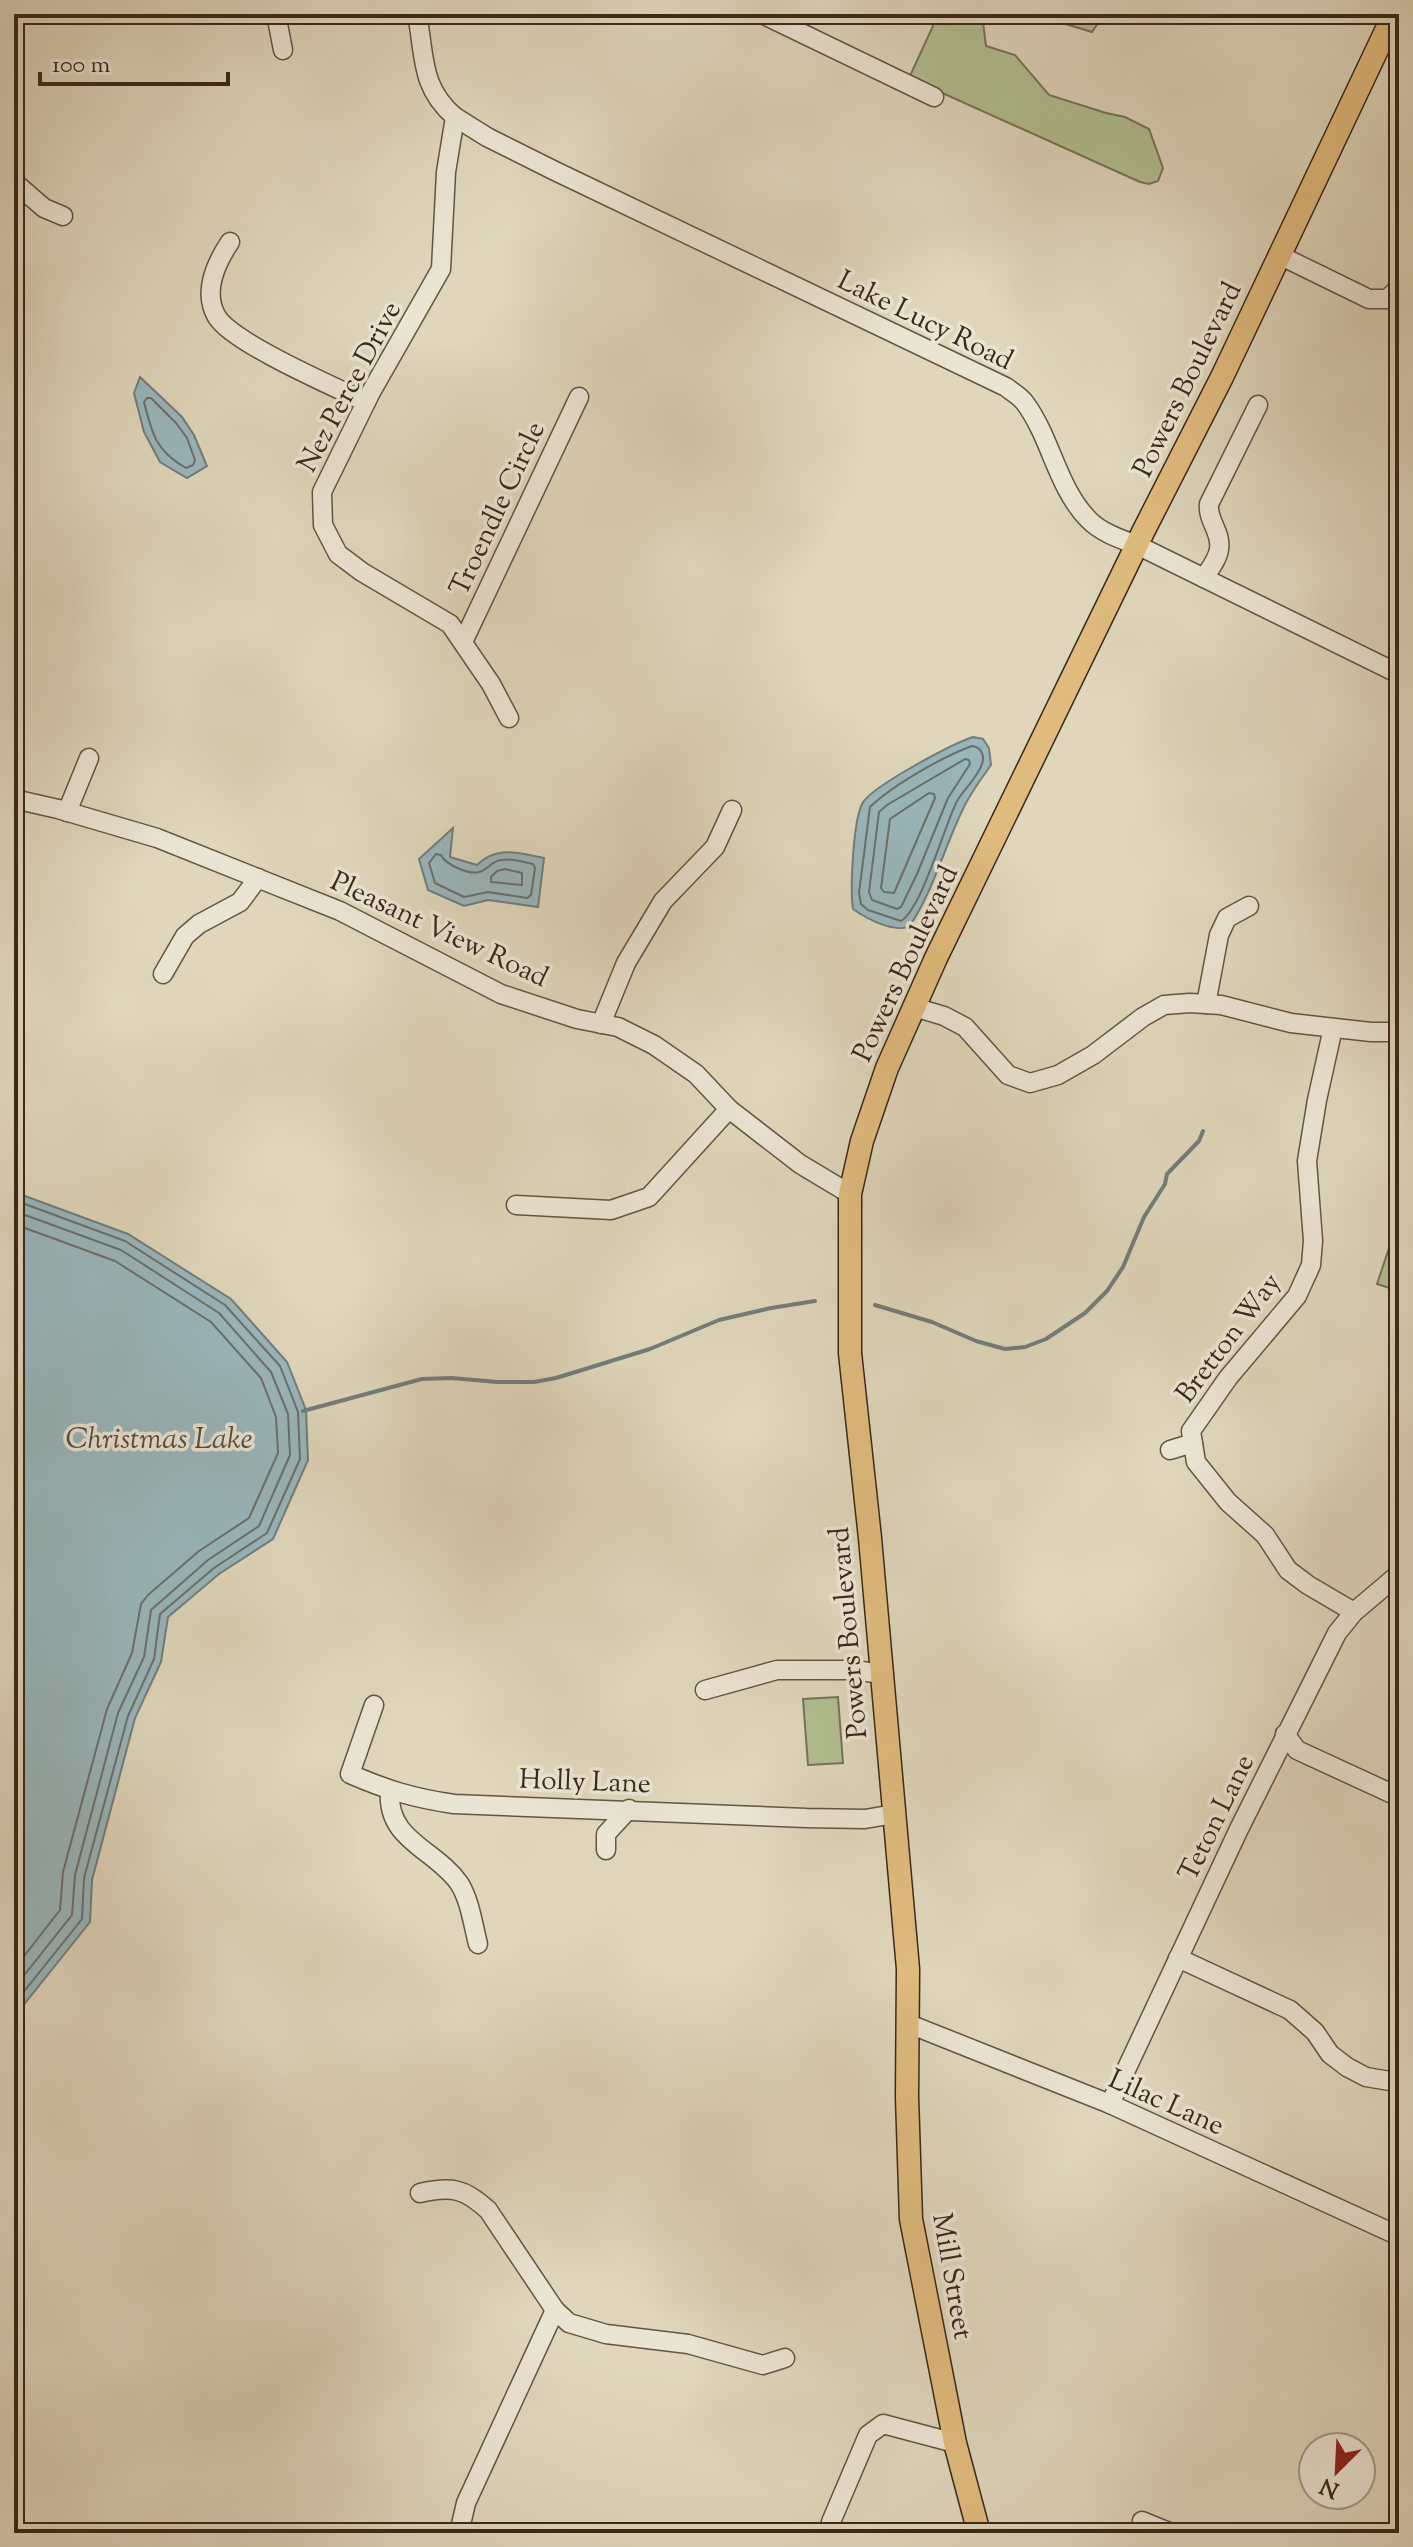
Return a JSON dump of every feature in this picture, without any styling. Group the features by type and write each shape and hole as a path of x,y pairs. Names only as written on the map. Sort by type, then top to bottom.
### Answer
{"main road":[{"name":"Powers Boulevard","path":"909,2024 908,1969 870,1538 850,1353 850,1194 862,1141 887,1068 914,1007 1137,545 1222,377 1394,14"},
{"name":"Mill Street","path":"909,2024 907,2097 911,2219 955,2443 979,2533"}],"street":[{"path":"276,14 283,50"},
{"path":"417,14 428,81 441,105 455,117"},
{"path":"762,14 934,97"},
{"name":"Nez Perce Drive","path":"455,117 446,172 441,269 366,402 322,492 323,525 338,554 362,572 450,624 491,684 509,718"},
{"name":"Lake Lucy Road","path":"455,117 555,171 1006,387 1024,400 1076,505 1089,521 1399,674"},
{"path":"14,182 44,208 63,216"},
{"path":"230,242 217,261 213,276 211,293 218,318 226,327 289,365 366,402"},
{"path":"1279,255 1369,299 1387,299 1399,284"},
{"name":"Troendle Circle","path":"463,642 579,397"},
{"path":"1204,578 1219,550 1208,511 1209,504 1258,405"},
{"path":"67,812 89,758"},
{"name":"Pleasant View Road","path":"14,799 157,838 340,911 501,994 577,1019 618,1027 696,1074 729,1109 800,1164 850,1194"},
{"path":"601,1024 626,963 663,901 715,847 732,810"},
{"path":"163,974 185,936 199,924 240,902 258,878"},
{"path":"1206,1004 1219,935 1227,918 1249,906"},
{"path":"914,1007 944,1016 965,1027 999,1067 1030,1083 1058,1075 1093,1055 1164,1005 1221,1005 1291,1023 1399,1032"},
{"name":"Bretton Way","path":"1333,1028 1307,1161 1313,1241 1311,1265 1297,1296 1204,1409 1191,1431 1196,1462 1228,1502 1265,1535 1288,1570 1354,1612"},
{"path":"516,1205 611,1210 649,1197 729,1109"},
{"path":"1170,1450 1193,1443"},
{"name":"Teton Lane","path":"1110,2104 1285,1734 1337,1633 1354,1612 1399,1574"},
{"path":"705,1690 777,1670 855,1670 881,1674"},
{"name":"Holly Lane","path":"374,1705 350,1774 390,1791 425,1800 454,1804 794,1818 865,1819 894,1814"},
{"path":"1285,1734 1297,1750 1399,1797"},
{"path":"390,1791 389,1805 398,1828 451,1873 461,1886 478,1944"},
{"path":"606,1850 606,1834 629,1809"},
{"path":"1178,1958 1290,2010 1315,2032 1330,2054 1347,2067 1366,2077 1399,2080"},
{"name":"Lilac Lane","path":"909,2024 1110,2104 1399,2236"},
{"path":"420,2193 457,2189 488,2210 555,2310 569,2323 606,2334 688,2344 763,2365 785,2358"},
{"path":"459,2533 466,2503 555,2310"},
{"path":"826,2529 868,2435 883,2424 955,2443"},
{"path":"1142,2521 1169,2532"}],"green space":[{"path":"929,14 982,14 986,46 1015,55 1049,95 1125,117 1149,129 1163,168 1158,181 1149,184 1140,182 909,78 933,26"},
{"path":"1032,14 1098,14 1102,17 1092,32"},
{"path":"1399,1122 1399,1291 1377,1284 1391,1242 1393,1123"},
{"path":"838,1697 843,1763 808,1765 803,1699"}],"water":[{"path":"140,377 182,417 194,435 207,466 187,478 160,462 144,432 134,393"},
{"path":"973,737 983,739 989,748 991,765 967,801 925,898 909,927 888,926 853,909 853,856 862,804 895,777"},
{"path":"453,828 450,857 477,865 500,853 544,858 538,907 488,900 464,906 428,890 419,859"},
{"name":"Christmas Lake","path":"14,1192 128,1234 231,1299 287,1362 306,1410 308,1460 273,1539 219,1574 168,1617 161,1662 135,1718 92,1880 90,1922 14,2017"}],"waterway":[{"path":"875,1305 1005,1349 1025,1347 1046,1339 1085,1313 1107,1291 1123,1267 1144,1217 1165,1184 1167,1174 1199,1141 1203,1131"},
{"path":"303,1411 422,1379 534,1382 556,1378 650,1349 719,1320 815,1301"}]}
